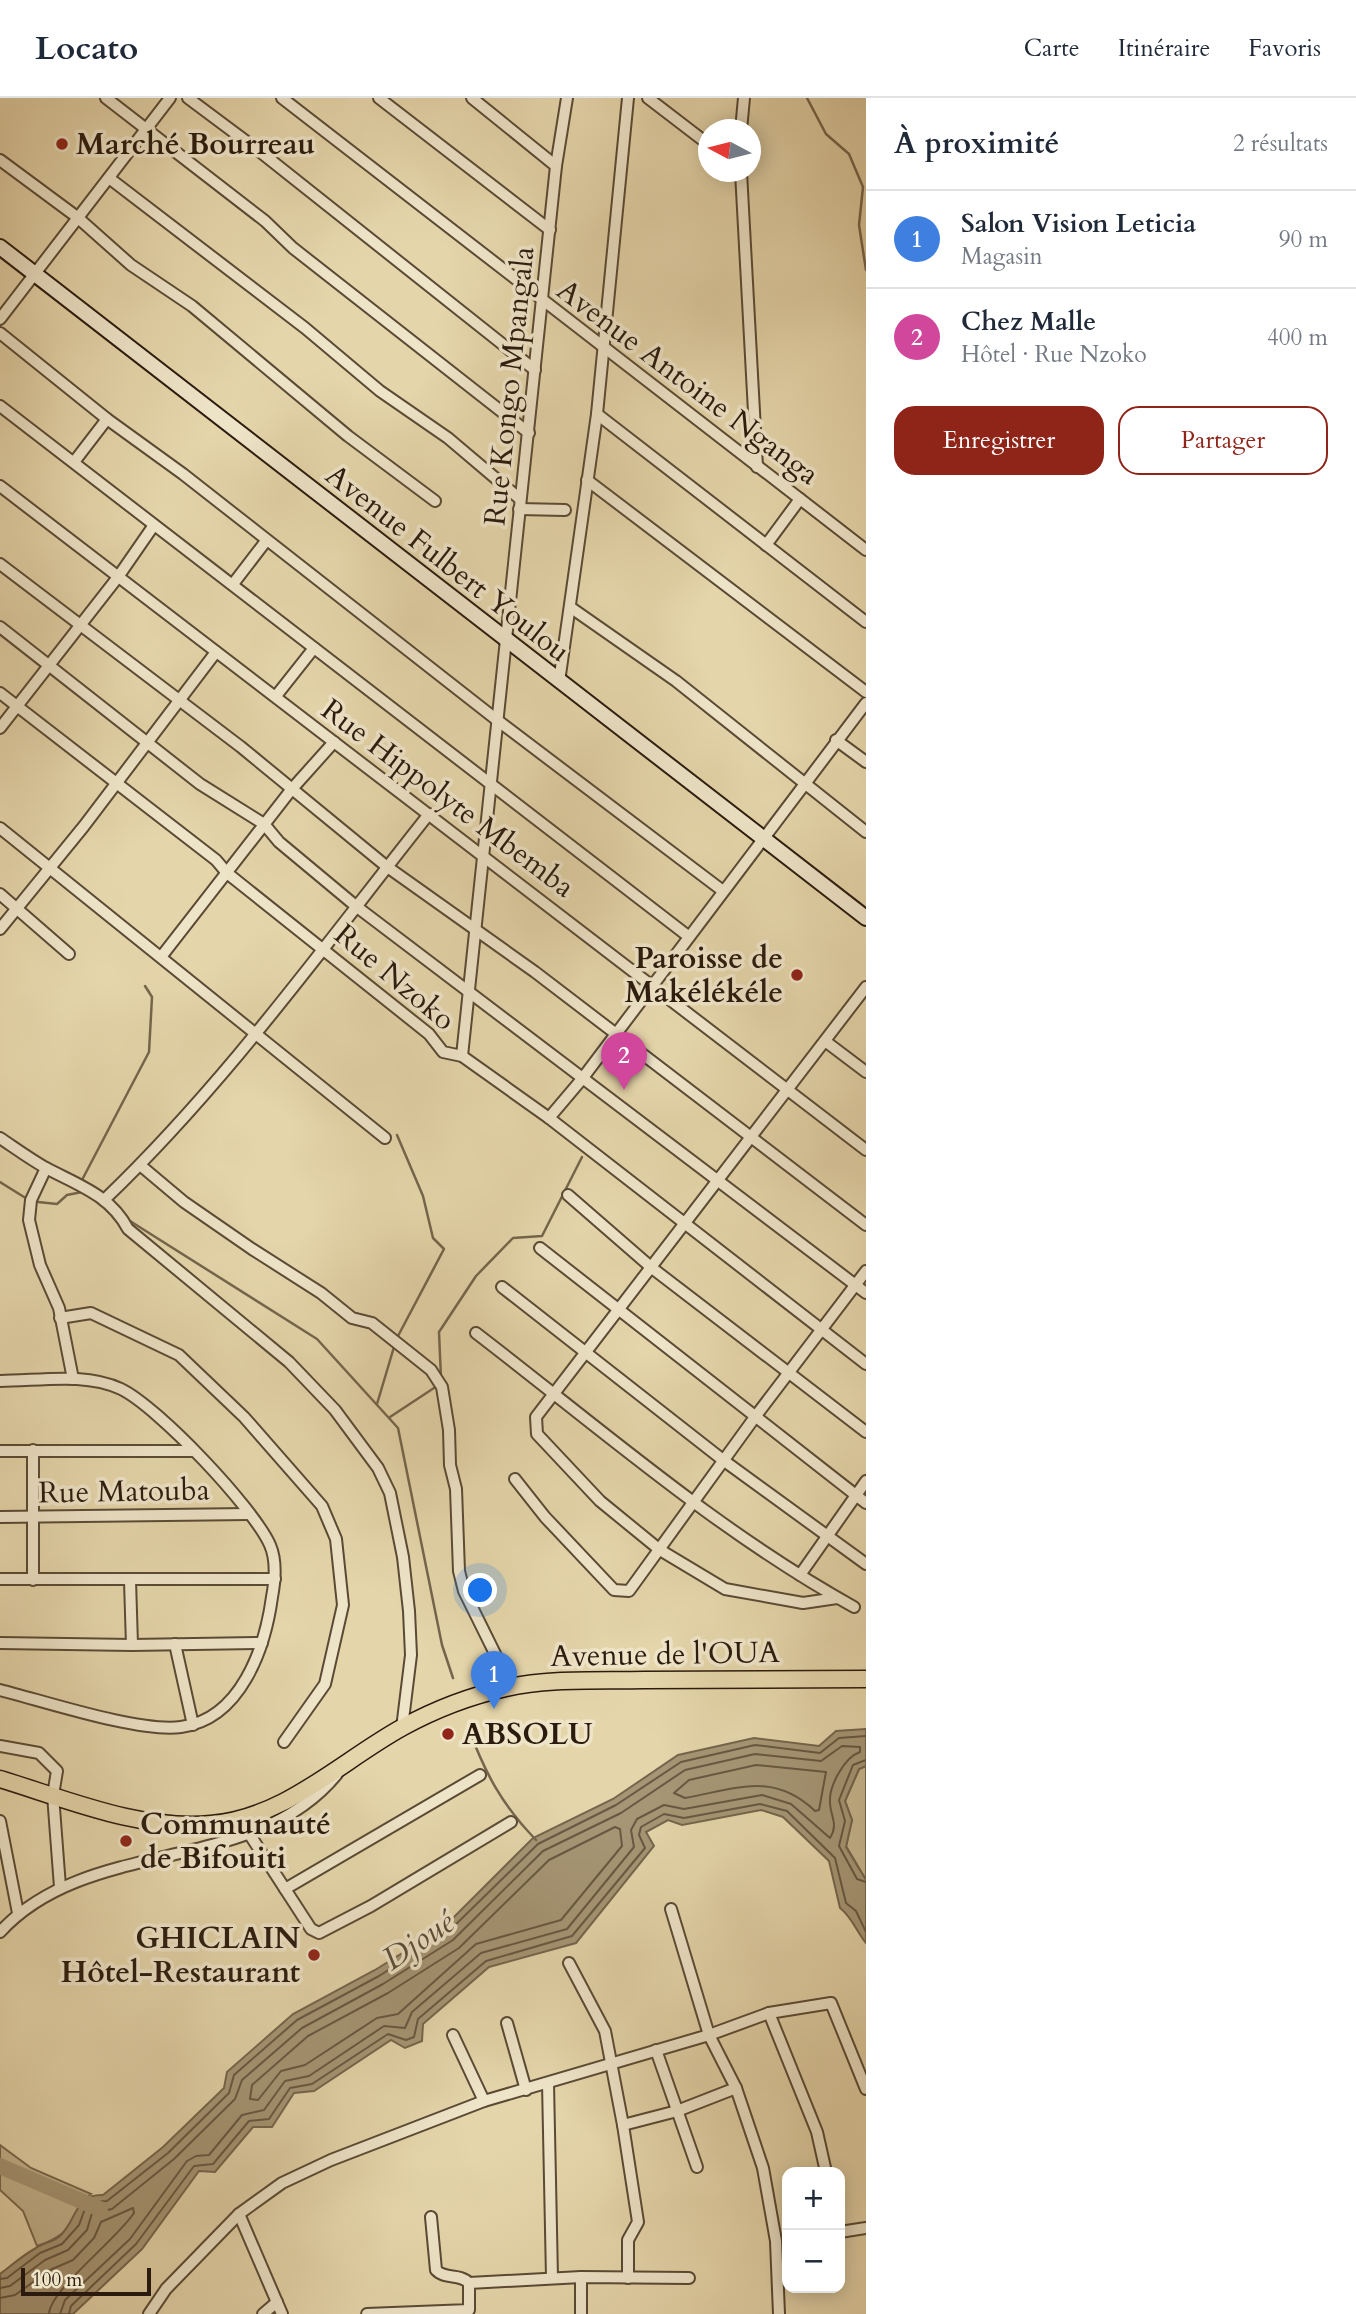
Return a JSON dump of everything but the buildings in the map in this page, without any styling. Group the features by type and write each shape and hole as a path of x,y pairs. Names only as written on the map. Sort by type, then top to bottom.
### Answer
{"main road":[{"name":"Avenue Fulbert Youlou","path":"0,247 866,918"},
{"name":"Avenue de l'OUA","path":"0,1779 144,1820 209,1825 250,1816 343,1767 402,1728 457,1702 511,1686 599,1681 866,1679"}],"street":[{"path":"106,98 265,221 329,277 529,433"},
{"path":"0,319 170,98"},
{"path":"188,98 263,154 535,370"},
{"name":"Avenue Antoine Nganga","path":"282,98 542,302 603,343 757,467 866,550"},
{"path":"379,98 551,230"},
{"path":"472,98 556,166"},
{"path":"559,682 597,414 628,98"},
{"path":"648,98 698,136"},
{"path":"741,119 742,99"},
{"name":"Rue Kongo Mpangala","path":"462,1056 564,100"},
{"path":"0,160 76,217 131,265 192,306 348,436 435,501"},
{"path":"109,178 305,328 380,391 448,438 519,504 565,510"},
{"path":"742,182 757,467"},
{"path":"0,333 107,419 497,720 723,891"},
{"path":"0,406 688,936"},
{"path":"597,414 866,622"},
{"path":"74,462 107,419"},
{"path":"587,480 866,692"},
{"name":"Rue Hippolyte Mbemba","path":"0,486 789,1088 866,1150"},
{"path":"766,545 800,499"},
{"path":"0,728 118,577 154,525"},
{"path":"849,537 866,540"},
{"path":"233,584 266,541"},
{"path":"0,564 241,747 290,790 386,866 616,1034 866,1225"},
{"path":"569,607 676,681 866,832"},
{"path":"0,627 148,740 200,784 264,824 279,842 357,907 866,1293"},
{"path":"276,696 313,648"},
{"path":"0,929 52,867 216,652"},
{"name":"Rue Nzoko","path":"0,692 15,707 216,860 227,873 429,1034 443,1052 462,1056 549,1118 866,1364"},
{"path":"549,1118 582,1079 866,703"},
{"path":"836,740 866,762"},
{"path":"161,957 290,790 334,742"},
{"path":"103,1200 189,1115 256,1035 429,814"},
{"path":"0,828 52,867 105,915 385,1138"},
{"path":"0,894 69,954"},
{"path":"837,1598 803,1603 725,1590 660,1550 600,1501 537,1434 536,1417 825,1041 862,1000 866,987"},
{"path":"825,1041 866,1072"},
{"path":"0,1138 46,1168 82,1184 120,1214 128,1229 289,1362 335,1410 378,1468 390,1493 403,1557 409,1611 411,1655 402,1728"},
{"path":"140,1165 184,1202 251,1250 321,1293 352,1318 372,1323 431,1370 442,1387 450,1465 456,1489 459,1570 464,1591 511,1686"},
{"path":"46,1168 32,1200 29,1220 40,1265 60,1318 73,1380"},
{"path":"568,1195 652,1268 866,1432"},
{"path":"540,1248 866,1503"},
{"path":"515,1479 552,1525 614,1590 629,1591 820,1329 866,1271"},
{"path":"502,1287 723,1460 866,1564"},
{"path":"60,1318 91,1313 179,1355 244,1417 322,1506 336,1539 343,1605 325,1684 284,1742"},
{"path":"476,1333 693,1503 800,1575 854,1607"},
{"path":"0,1381 73,1380 108,1384 136,1398 193,1451 249,1514 270,1545 275,1580 262,1643 243,1683 220,1708 193,1725 168,1729 141,1725 0,1690"},
{"path":"0,1451 193,1451"},
{"path":"33,1451 33,1580"},
{"path":"800,1575 866,1480"},
{"name":"Rue Matouba","path":"0,1517 249,1514"},
{"path":"0,1579 275,1580"},
{"path":"131,1581 132,1645"},
{"path":"0,1643 262,1643"},
{"path":"175,1644 193,1725"},
{"path":"0,1746 29,1749 51,1762 57,1779 53,1795 60,1887"},
{"path":"0,1932 18,1913 60,1887 250,1835 307,1806 343,1767"},
{"path":"285,1889 480,1775"},
{"path":"0,1821 18,1913"},
{"path":"250,1835 311,1929 323,1933 511,1822"},
{"path":"671,1909 709,2035 736,2088 763,2168 782,2241 779,2314"},
{"path":"569,1963 604,2031 623,2125 638,2222 628,2240 628,2278"},
{"path":"149,2314 166,2289 239,2214 282,2183 331,2160 484,2101 709,2035 769,2013 831,2003 866,2089"},
{"path":"769,2013 817,2132 825,2167"},
{"path":"507,2023 526,2090"},
{"path":"453,2035 484,2101"},
{"path":"656,2050 697,2167"},
{"path":"548,2083 552,2278"},
{"path":"623,2125 677,2111 736,2088"},
{"path":"239,2214 282,2314"},
{"path":"431,2217 436,2270 442,2275 463,2278 469,2283 581,2277 689,2278"},
{"path":"845,2231 866,2228"},
{"path":"581,2277 581,2314"},
{"path":"367,2314 469,2312 469,2283"},
{"path":"263,2314 277,2302"}],"shaded area":[{"path":"866,1766 866,1880 846,1846 852,1820 845,1801 859,1769"},
{"path":"0,2145 31,2168 91,2194 82,2203 66,2230 48,2242 37,2246 23,2211 0,2190"}],"water":[{"path":"866,1729 866,1766 859,1769 845,1801 852,1820 846,1847 866,1880 866,1943 840,1908 829,1861 783,1817 761,1810 682,1825 668,1820 646,1832 654,1846 576,1943 489,1967 423,2024 422,2041 405,2048 391,2040 314,2091 294,2093 272,2127 253,2127 215,2172 199,2171 142,2249 73,2314 0,2314 0,2274 39,2246 58,2238 81,2203 94,2196 103,2195 163,2147 224,2088 227,2072 293,2014 375,1970 444,1927 533,1838 613,1799 678,1755 754,1738 819,1746 836,1731"}],"waterway":[{"path":"807,98 826,134 849,154 863,187 859,225 866,270"},
{"path":"82,1180 149,1052 152,997 145,986 149,992"},
{"path":"397,1135 423,1196 433,1238 444,1249 398,1336"},
{"path":"441,1378 439,1332 476,1276 513,1238 542,1236 582,1157"},
{"path":"0,1182 24,1197"},
{"path":"38,1202 57,1204 67,1195 82,1192"},
{"path":"130,1221 317,1339 398,1428 442,1645 453,1678"},
{"path":"377,1404 394,1347"},
{"path":"390,1417 437,1386"},
{"path":"468,1727 496,1788 513,1814 536,1840"},
{"path":"0,2166 100,2209"}],"place":[{"name":"Marché Bourreau","path":"62,144"},
{"name":"Paroisse de Makélékéle","path":"797,975"},
{"name":"Chez Malle","path":"624,1090"},
{"name":"Salon Vision Leticia","path":"494,1709"},
{"name":"ABSOLU","path":"448,1734"},
{"name":"Communauté de Bifouiti","path":"126,1841"},
{"name":"GHICLAIN Hôtel-Restaurant","path":"314,1955"}],"water label":[{"name":"Djoué","path":"418,1940"}]}
